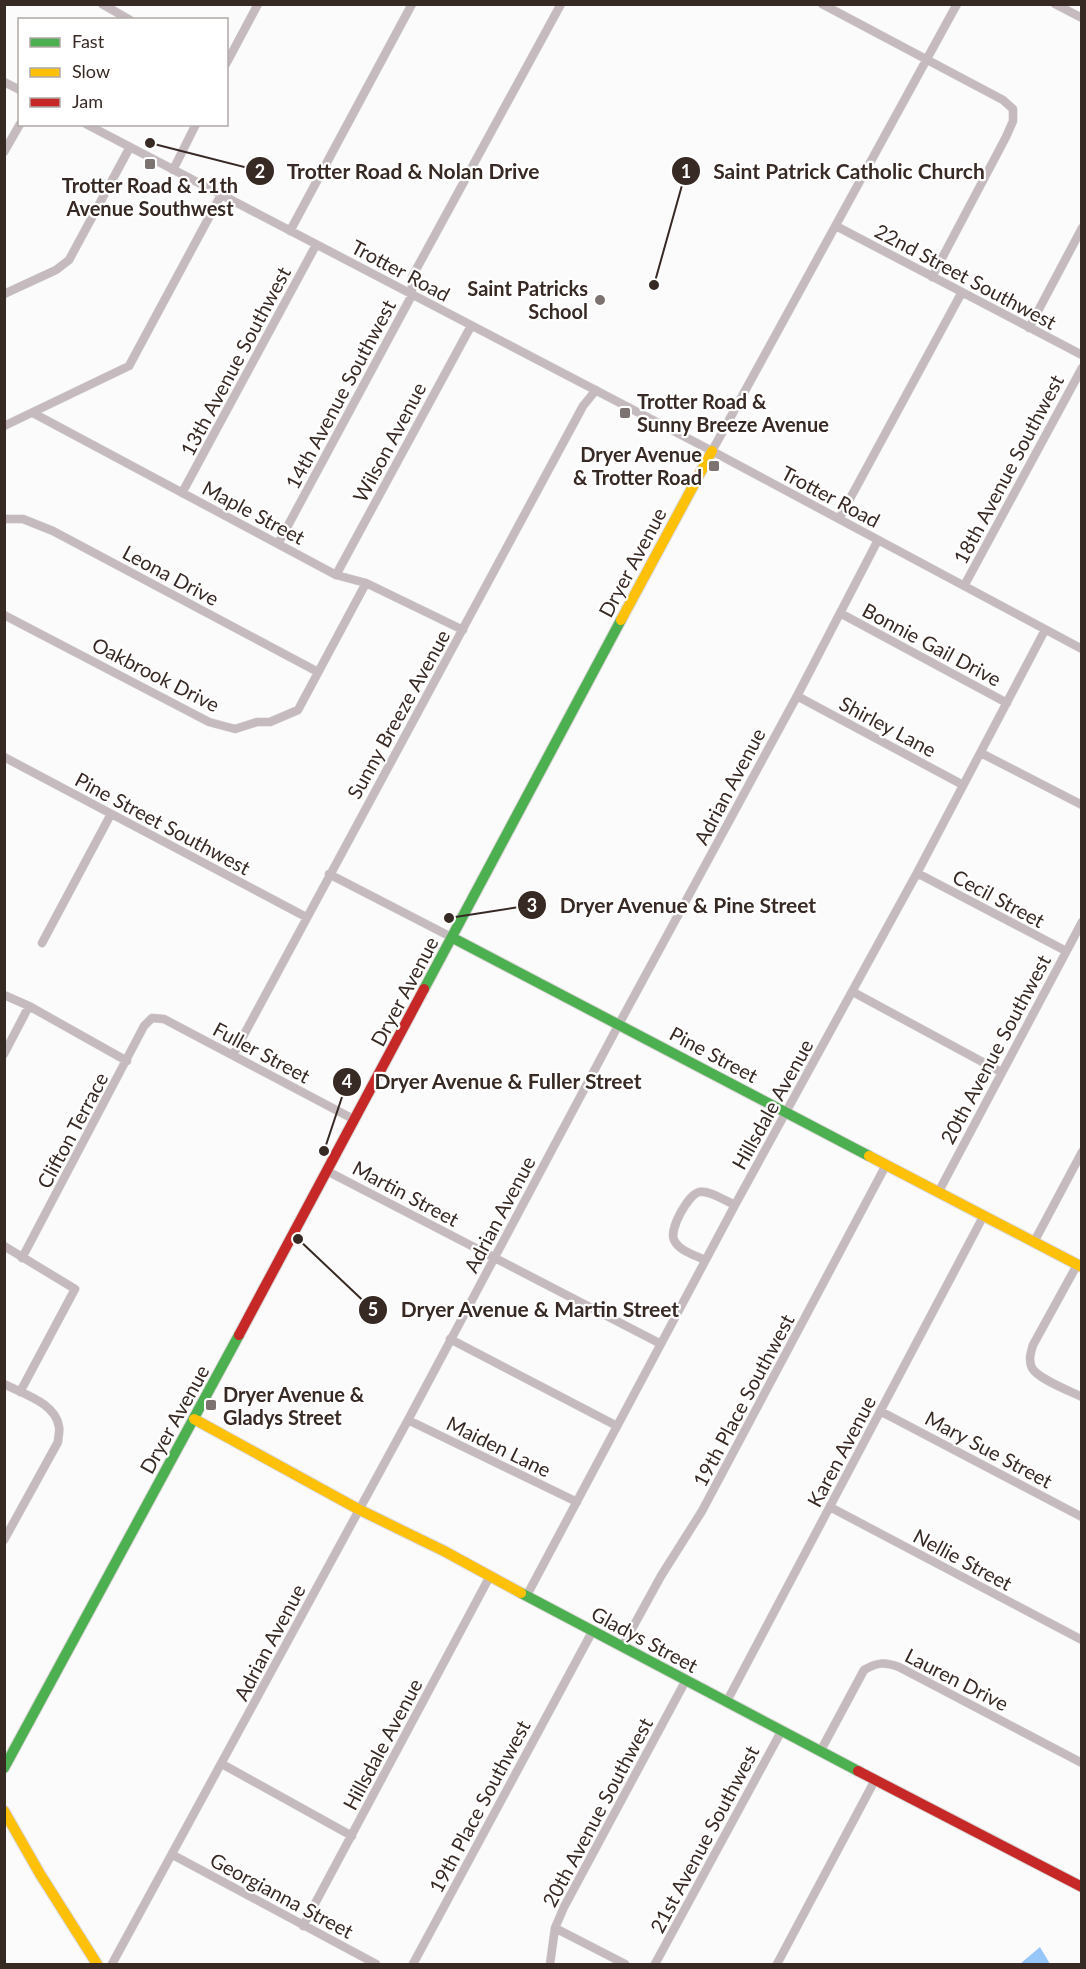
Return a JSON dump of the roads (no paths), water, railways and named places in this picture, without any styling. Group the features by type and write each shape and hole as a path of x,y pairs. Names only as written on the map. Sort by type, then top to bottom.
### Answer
{"street":[{"path":"102,4 126,18"},
{"path":"228,60 258,4"},
{"path":"290,231 412,4"},
{"name":"14th Avenue Southwest","path":"278,544 412,295 412,277 561,4"},
{"path":"822,4 1004,100 1013,109 1013,121 1006,137 932,277"},
{"path":"712,451 957,4"},
{"path":"1055,4 1082,18"},
{"path":"4,82 18,89"},
{"path":"4,152 19,126"},
{"name":"Trotter Road","path":"90,126 712,451 1081,648"},
{"path":"173,170 195,126"},
{"path":"4,294 56,270 69,260 130,147"},
{"path":"4,426 129,366 221,195"},
{"name":"22nd Street Southwest","path":"836,226 1082,355"},
{"path":"1029,328 1082,228"},
{"name":"13th Avenue Southwest","path":"182,493 316,244"},
{"path":"839,519 962,292"},
{"name":"Wilson Avenue","path":"336,575 471,326"},
{"name":"18th Avenue Southwest","path":"964,586 1082,368"},
{"name":"Sunny Breeze Avenue","path":"233,1055 583,406 596,390"},
{"name":"Maple Street","path":"33,413 336,575 366,583 463,630"},
{"name":"Dryer Avenue","path":"4,1768 453,938 712,451"},
{"name":"Leona Drive","path":"4,519 23,519 53,531 318,672"},
{"name":"Adrian Avenue","path":"112,1965 408,1420 797,696 878,540"},
{"name":"Oakbrook Drive","path":"4,615 209,722 235,729 257,722 270,722 298,710 366,583"},
{"name":"Bonnie Gail Drive","path":"840,613 1007,703"},
{"name":"Hillsdale Avenue","path":"527,1595 705,1260 917,873 1045,630"},
{"name":"Shirley Lane","path":"797,696 963,785"},
{"path":"981,753 1082,806"},
{"name":"Pine Street Southwest","path":"4,757 306,917"},
{"path":"42,944 111,814"},
{"name":"Cecil Street","path":"917,873 1066,951"},
{"name":"Pine Street","path":"329,874 1079,1266"},
{"name":"20th Avenue Southwest","path":"939,1191 1082,922"},
{"path":"853,992 1001,1072"},
{"path":"4,994 127,1061"},
{"path":"4,1054 29,1006"},
{"name":"Fuller Street","path":"152,1018 164,1019 355,1120"},
{"name":"Clifton Terrace","path":"22,1258 144,1026 152,1018"},
{"path":"1034,1242 1082,1152"},
{"name":"19th Place Southwest","path":"622,1647 661,1576 702,1511 886,1165"},
{"name":"Martin Street","path":"327,1171 662,1344"},
{"path":"705,1260 679,1247 672,1238 672,1229 690,1198 698,1192 707,1192 735,1205"},
{"name":"Karen Avenue","path":"727,1701 984,1215"},
{"path":"4,1246 75,1289 20,1392"},
{"path":"1079,1266 1033,1345 1029,1356 1031,1367 1037,1374 1082,1397"},
{"path":"450,1339 618,1426"},
{"path":"4,1384 45,1405 55,1415 59,1428 58,1442 4,1540"},
{"name":"Mary Sue Street","path":"880,1411 1082,1517"},
{"name":"Gladys Street","path":"194,1419 358,1509 527,1595 592,1632 1082,1887"},
{"name":"Maiden Lane","path":"408,1420 577,1502"},
{"name":"Nellie Street","path":"830,1507 1082,1640"},
{"name":"Hillsdale Avenue","path":"303,1926 490,1576"},
{"name":"19th Place Southwest","path":"413,1965 592,1632"},
{"name":"Lauren Drive","path":"821,1750 864,1670 873,1664 886,1663 899,1667 1082,1763"},
{"name":"20th Avenue Southwest","path":"550,1965 555,1928 564,1907 686,1680"},
{"name":"21st Avenue Southwest","path":"655,1965 782,1730"},
{"path":"222,1764 352,1836"},
{"path":"777,1965 875,1780"},
{"path":"4,1811 97,1965"},
{"name":"Georgianna Street","path":"173,1855 376,1965"},
{"path":"555,1928 625,1965"}],"water":[{"path":"1040,1947 1050,1964 1020,1964"}],"place":[{"name":"Trotter Road & Nolan Drive","path":"150,143"},
{"name":"Trotter Road & 11th Avenue Southwest","path":"150,164"},
{"name":"Saint Patrick Catholic Church","path":"654,285"},
{"name":"Saint Patricks School","path":"600,300"},
{"name":"Trotter Road & Sunny Breeze Avenue","path":"625,413"},
{"name":"Dryer Avenue & Trotter Road","path":"714,466"},
{"name":"Dryer Avenue & Pine Street","path":"449,918"},
{"name":"Dryer Avenue & Fuller Street","path":"324,1151"},
{"name":"Dryer Avenue & Martin Street","path":"298,1239"},
{"name":"Dryer Avenue & Gladys Street","path":"211,1405"}]}
